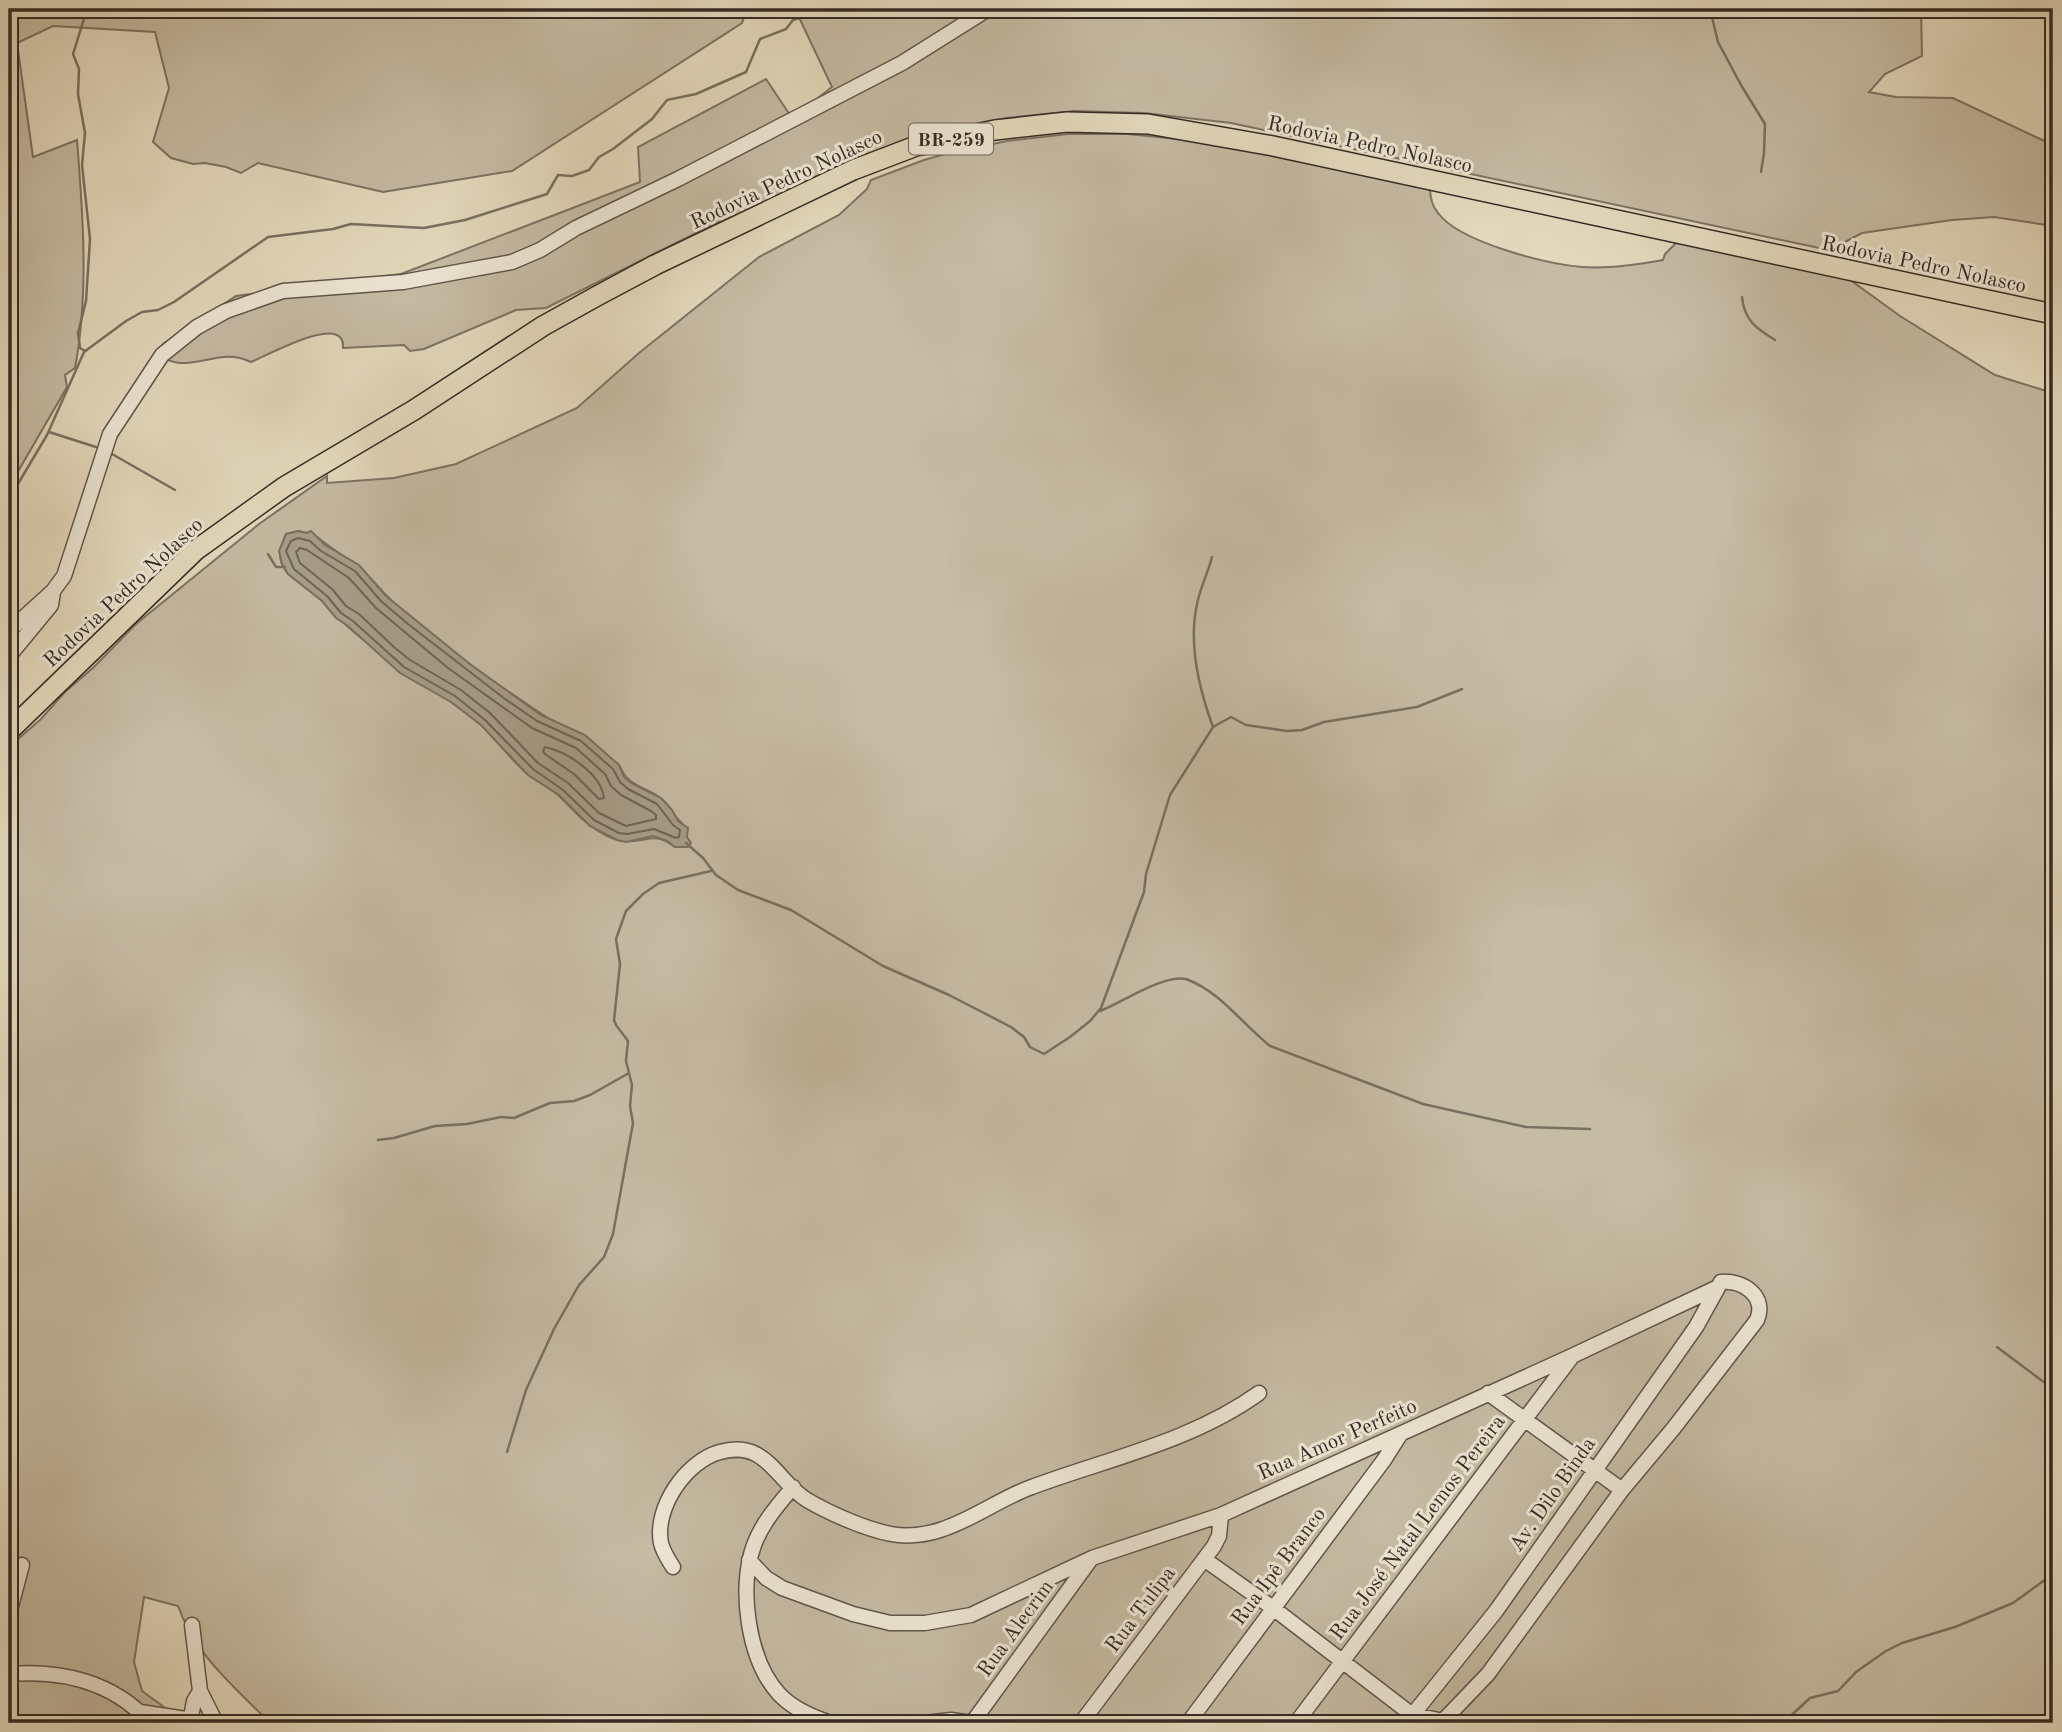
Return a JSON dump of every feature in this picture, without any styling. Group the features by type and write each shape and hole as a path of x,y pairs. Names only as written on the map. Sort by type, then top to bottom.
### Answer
{"highway":[{"name":"Rodovia Pedro Nolasco","path":"9,731 196,550 284,487 414,410 543,327 655,265 853,170 916,146 957,137 1067,122 1177,127 2053,314"}],"street":[{"path":"9,631 53,591 64,576 106,444 118,420 162,355 204,323 239,306 283,292 403,282 512,262 525,257 576,228 902,63 988,9"},
{"path":"9,656 51,605 53,591"},
{"path":"1204,1559 1273,1608 1408,1718 1442,1722 1488,1674 1622,1490 1757,1320 1759,1306 1752,1291 1737,1282 1719,1285"},
{"name":"Rua Amor Perfeito","path":"749,1560 766,1578 782,1588 853,1614 890,1623 925,1623 971,1615 1092,1558 1221,1515 1572,1356 1719,1285"},
{"name":"Av. Dilo Binda","path":"1408,1718 1496,1611 1696,1326 1719,1285"},
{"name":"Rua José Natal Lemos Pereira","path":"1296,1723 1572,1356"},
{"path":"673,1567 665,1554 660,1535 667,1504 688,1473 708,1456 721,1451 750,1450 774,1466 805,1499 875,1530 891,1534 925,1534 942,1530 1027,1489 1158,1444 1236,1410 1259,1393"},
{"path":"1488,1393 1622,1490"},
{"name":"Rua Ipê Branco","path":"1188,1723 1384,1460 1400,1434"},
{"path":"793,1487 761,1529 749,1560 746,1577 747,1611 756,1651 770,1683 794,1706 812,1717 831,1723"},
{"name":"Rua Tulipa","path":"1081,1723 1204,1559 1219,1536 1221,1515"},
{"name":"Rua Alecrim","path":"972,1723 1092,1558"},
{"path":"9,1614 22,1565"},
{"path":"192,1625 200,1691 216,1721"},
{"path":"9,1674 78,1678 110,1691 145,1718 186,1720 203,1715 216,1721"},
{"path":"186,1720 200,1691"},
{"path":"926,1723 951,1720 972,1723"}],"shaded area":[{"path":"9,9 747,9 742,23 512,171 383,192 258,163 241,173 226,167 193,164 171,158 153,142 169,88 155,32 53,26 17,43 33,157 77,140 83,225 83,283 75,368 65,375 67,387 9,487"},
{"path":"795,9 1921,9 1922,56 1885,74 1869,92 1896,97 1953,98 2053,145 2053,226 1994,217 1952,220 1862,233 1839,245 1838,252 1231,123 1144,113 1074,111 1006,118 956,130 714,224 546,308 516,310 424,349 410,351 404,345 343,348 341,338 332,334 304,339 251,362 241,358 224,357 179,363 157,357 163,344 236,296 401,274 640,182 638,147 766,79 792,118 832,87"},
{"path":"1068,134 1127,134 1199,141 1430,188 1438,213 1464,233 1504,250 1566,265 1612,267 1663,260 1665,254 1678,241 1842,274 1900,316 1995,375 2043,390 2053,390 2053,1723 274,1723 263,1716 214,1666 185,1623 178,1606 144,1597 134,1662 142,1691 186,1723 9,1723 9,747 41,719 65,692 136,624 259,524 327,476 327,483 394,478 456,464 577,408 639,353 759,257 839,215 867,189 871,180 924,160 1007,141","holes":["298,531 311,532 362,570 400,608 459,656 619,765 633,783 657,795 682,823 687,837 675,847 656,838 621,841 603,834 587,823 556,794 522,769 481,725 378,651 318,596 288,573 280,554 286,534"]}],"water":[{"path":"311,531 325,545 359,565 386,596 471,665 541,715 585,735 619,765 624,777 631,783 661,798 678,821 688,828 687,837 691,843 688,847 675,847 653,836 626,842 590,826 559,795 528,775 481,725 451,702 400,673 336,618 322,601 288,574 279,551 286,534"}],"waterway":[{"path":"85,351 80,348 78,333 86,301 90,239 82,165 85,133 78,94 79,69 73,54 87,9"},
{"path":"9,499 47,435 84,352 126,321 142,312 158,310 174,302 268,237 333,229 351,224 424,228 465,220 547,194 558,175 572,176 589,170 599,157 652,119 667,100 696,94 746,72 760,39 786,29 793,20 816,9"},
{"path":"1710,9 1718,42 1765,124 1761,172"},
{"path":"1742,297 1745,312 1752,323 1775,340"},
{"path":"49,432 96,447"},
{"path":"112,454 175,490"},
{"path":"268,554 276,567 285,567"},
{"path":"1212,557 1198,598 1194,651 1199,682 1213,727"},
{"path":"686,843 703,858 716,875 738,890 791,910 883,966 949,995 1011,1027 1024,1037 1030,1047 1044,1054 1090,1021 1101,1008 1144,892 1146,874 1170,795 1213,727 1231,717 1246,725 1287,731 1302,730 1324,722 1417,707 1462,689"},
{"path":"507,1452 526,1390 554,1329 579,1285 604,1257 613,1234 633,1123 630,1106 632,1085 626,1061 628,1041 614,1020 620,964 616,939 626,911 643,894 659,883 711,871"},
{"path":"1100,1011 1154,985 1186,979 1221,1000 1270,1046 1423,1104 1526,1127 1590,1129"},
{"path":"378,1140 435,1126 467,1124 501,1117 514,1118 550,1103 574,1101 590,1095 629,1073"},
{"path":"1997,1347 2053,1389"},
{"path":"1783,1723 1810,1698 1838,1691 1856,1672 1886,1651 2013,1603 2046,1579 2053,1567"}]}
